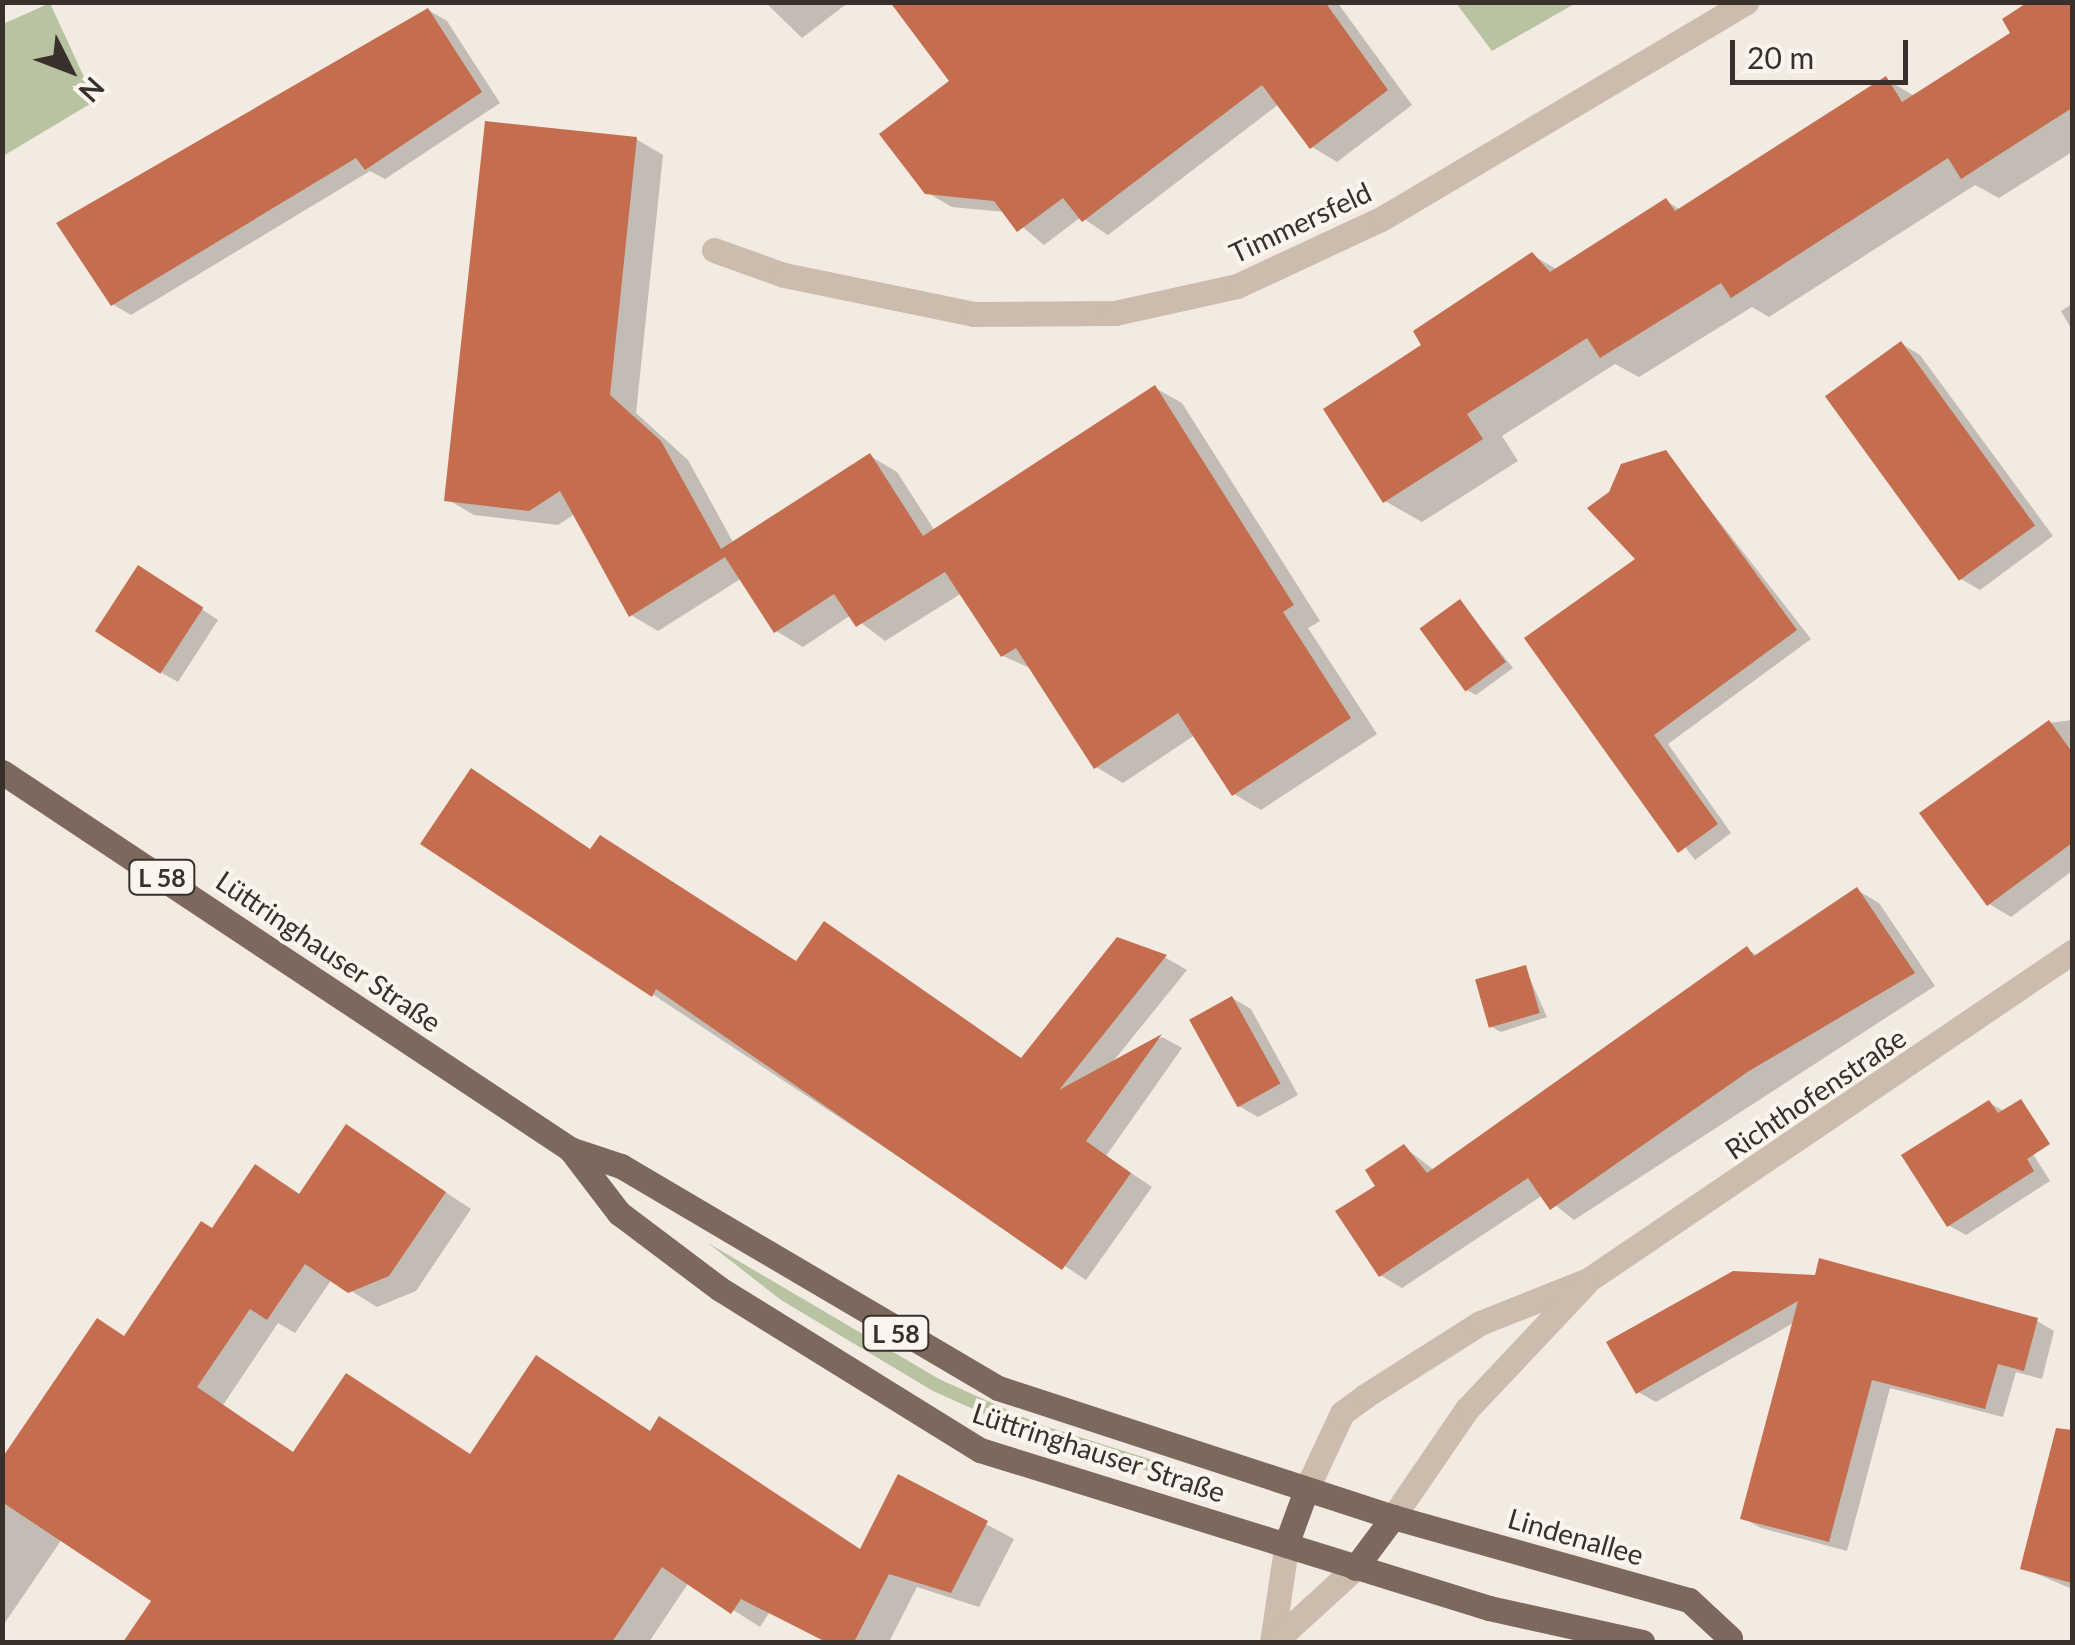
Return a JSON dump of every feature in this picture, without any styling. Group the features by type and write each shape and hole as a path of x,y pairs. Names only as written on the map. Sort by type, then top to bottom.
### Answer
{"main road":[{"name":"Lüttringhauser Straße","path":"2,772 570,1149 620,1166 998,1388 1306,1490"},
{"name":"Lüttringhauser Straße","path":"570,1149 618,1213 894,1404 980,1450 1287,1542"},
{"name":"L 58","path":"1306,1490 1392,1517"},
{"path":"1287,1542 1306,1490"},
{"path":"1355,1568 1392,1517"},
{"name":"Lindenallee","path":"1392,1517 1689,1600 1730,1641"},
{"name":"L 58","path":"1287,1542 1355,1568 1642,1642"}],"street":[{"name":"Timmersfeld","path":"714,250 784,274 974,314 1115,313 1238,286 1382,218 1746,2"},
{"name":"Richthofenstraße","path":"1306,1490 1342,1414 1364,1396 1480,1323 1588,1280 2072,952"},
{"name":"Richthofenstraße","path":"1392,1517 1468,1409 1588,1280"},
{"path":"1273,1642 1287,1542"},
{"path":"1273,1642 1355,1568"}],"green space":[{"path":"50,3 95,101 3,156 3,24"},
{"path":"1456,3 1576,3 1492,51"},
{"path":"708,1243 939,1379 1041,1425 1175,1467 1171,1478 1036,1437 933,1391 781,1300"}],"building":[{"path":"890,2 1325,2 1388,90 1310,149 1262,85 1082,222 1063,198 1017,232 994,201 925,194 879,134 949,81"},
{"path":"2028,2 2072,2 2072,108 1961,179 1948,158 1731,298 1721,283 1600,358 1587,338 1467,414 1483,439 1383,503 1323,409 1421,345 1413,331 1532,252 1550,272 1666,198 1675,211 1886,76 1902,102 2010,33 2002,19"},
{"path":"428,8 482,92 365,170 356,158 111,306 56,223"},
{"path":"485,121 637,137 610,395 661,441 721,549 870,453 923,536 1155,385 1294,605 1283,612 1351,718 1232,796 1178,713 1094,769 1016,648 1001,657 945,572 856,627 834,594 774,633 725,557 629,617 560,491 529,511 444,501"},
{"path":"1901,341 2035,525 1959,581 1825,396"},
{"path":"1666,450 1797,630 1654,735 1718,824 1678,853 1524,638 1635,559 1587,508 1609,492 1621,464"},
{"path":"138,565 203,607 160,674 95,631"},
{"path":"1460,599 1506,662 1465,691 1420,628"},
{"path":"2049,720 2072,752 2072,843 1987,906 1919,813"},
{"path":"471,768 590,849 600,835 796,961 824,921 1021,1058 1117,937 1167,955 1059,1090 1162,1034 1086,1141 1131,1173 1062,1270 656,989 652,997 420,844"},
{"path":"1857,887 1915,973 1749,1071 1550,1210 1528,1178 1379,1277 1335,1211 1375,1186 1365,1170 1404,1144 1427,1173 1747,946 1754,956"},
{"path":"1526,965 1540,1013 1489,1028 1475,980"},
{"path":"1232,996 1280,1083 1238,1107 1189,1020"},
{"path":"2021,1099 2050,1144 2027,1159 2034,1171 1947,1227 1901,1155 1989,1100 1998,1113"},
{"path":"346,1124 446,1192 389,1276 348,1293 305,1264 267,1320 250,1309 197,1387 293,1452 346,1373 470,1454 536,1355 650,1431 659,1416 860,1549 898,1474 988,1521 951,1593 889,1574 854,1642 826,1642 741,1599 731,1614 662,1567 612,1642 123,1642 151,1601 2,1502 2,1458 97,1318 124,1336 201,1221 212,1228 255,1164 299,1194"},
{"path":"1819,1258 2038,1318 2024,1371 1998,1364 1985,1409 1872,1380 1829,1542 1740,1519 1798,1301 1636,1394 1606,1342 1733,1271 1815,1275"},
{"path":"2056,1428 2072,1430 2072,1583 2020,1569"}]}
